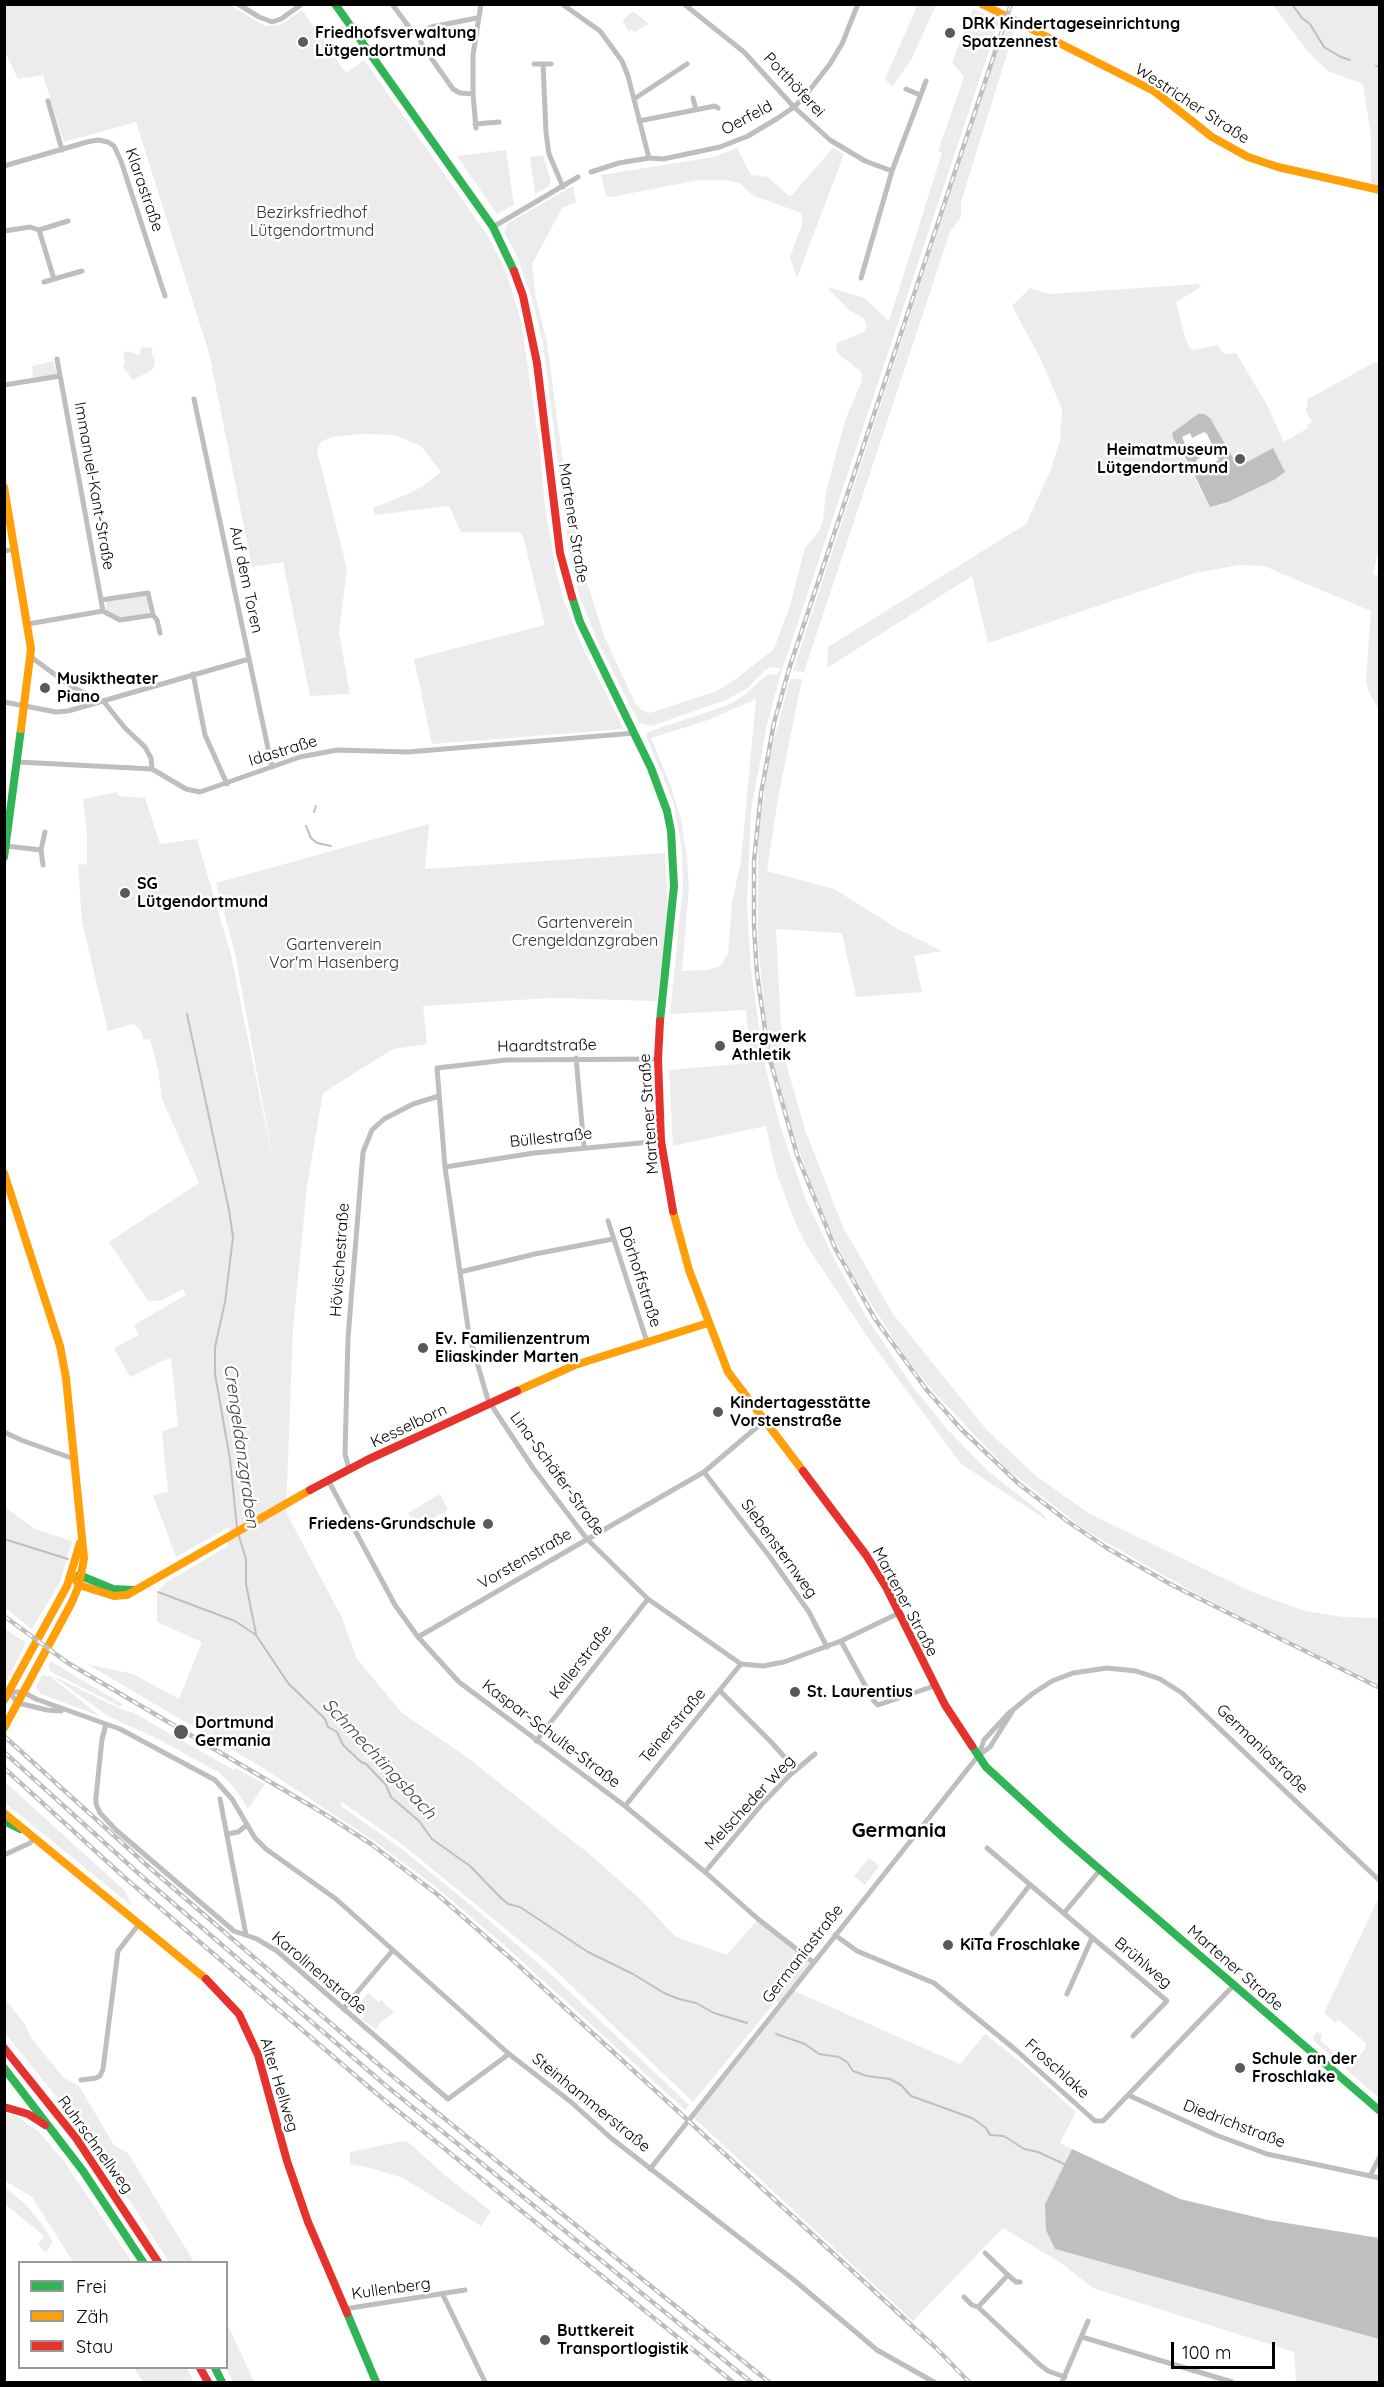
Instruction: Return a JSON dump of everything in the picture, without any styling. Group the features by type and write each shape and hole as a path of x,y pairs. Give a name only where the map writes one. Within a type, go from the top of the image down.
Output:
{"main road":[{"name":"Martener Straße","path":"335,4 493,227 517,276 530,322 564,573 580,622 635,732 661,792 667,812 673,847 674,886 658,1059 662,1141 666,1175 688,1270 732,1380 843,1522 876,1571 945,1705 978,1755 1004,1785 1380,2111"},
{"name":"Westricher Straße","path":"982,4 1154,91 1212,136 1248,157 1278,167 1380,190"},
{"path":"4,487 28,624 31,657 4,857"},
{"path":"4,1173 60,1346 66,1378 84,1558 79,1585 72,1602 4,1728"},
{"name":"Kesselborn","path":"79,1585 120,1596 138,1589 328,1480 489,1403 555,1373 708,1323"},
{"path":"4,1700 72,1575 81,1535"},
{"path":"72,1575 81,1574 113,1589 138,1589"},
{"path":"72,1575 79,1585"},
{"name":"Alter Hellweg","path":"4,1813 214,1986 243,2020 262,2067 303,2211 376,2382"},
{"name":"Alter Hellweg","path":"4,1821 34,1837"},
{"name":"Ruhrschnellweg","path":"4,2048 87,2155 157,2261"},
{"name":"Ruhrschnellweg","path":"4,2068 63,2144 142,2261"},
{"path":"4,2107 23,2112 38,2120 63,2144"}],"street":[{"path":"238,4 272,22 281,19 302,4"},
{"path":"392,4 412,31 419,36 422,45 453,89 460,93 473,94"},
{"path":"481,4 473,55 475,126 499,122"},
{"path":"562,4 600,31 613,47 628,76 649,158"},
{"name":"Potthöferei","path":"684,4 744,52 794,107 839,147 865,161 892,171"},
{"name":"Oerfeld","path":"591,172 619,163 649,158 663,159 720,147 748,136 794,107 831,63 847,33 858,4"},
{"path":"419,36 431,27 477,18"},
{"path":"634,99 687,63"},
{"path":"534,64 551,64"},
{"path":"543,64 549,154 562,187"},
{"path":"861,278 892,171 926,81"},
{"path":"906,89 921,95"},
{"path":"693,98 696,110"},
{"path":"48,101 62,150"},
{"path":"639,121 715,106 718,108"},
{"name":"Klarastraße","path":"4,166 98,140 114,146 165,296"},
{"path":"493,227 578,177"},
{"path":"4,231 30,228 39,230 68,222"},
{"path":"39,230 54,279"},
{"path":"44,282 82,271"},
{"name":"Immanuel-Kant-Straße","path":"57,359 103,611"},
{"path":"4,385 60,376"},
{"name":"Auf dem Toren","path":"194,399 272,767"},
{"path":"4,551 15,549"},
{"path":"101,600 148,593 160,633"},
{"path":"28,624 103,611 120,620 153,615"},
{"path":"31,657 81,692 104,702 125,728 145,747 151,758 152,769"},
{"path":"4,702 25,708 56,712 104,702 249,659"},
{"path":"193,674 205,735 227,784"},
{"path":"81,692 86,699 82,707"},
{"name":"Idastraße","path":"18,762 152,769 191,791 208,790 300,757 337,750 408,752 635,732"},
{"path":"43,865 41,850 45,832"},
{"path":"6,846 41,850"},
{"path":"576,1058 584,1147"},
{"name":"Haardtstraße","path":"437,1068 506,1060 658,1059"},
{"name":"Lina-Schäfer-Straße","path":"437,1068 445,1167 469,1335 489,1403 533,1468 587,1539 648,1599 741,1664"},
{"name":"Hövischestraße","path":"349,1469 345,1454 348,1338 363,1152 372,1130 384,1119 413,1104 440,1096"},
{"name":"Büllestraße","path":"445,1167 489,1158 662,1141"},
{"name":"Dörhoffstraße","path":"608,1221 647,1342"},
{"path":"460,1272 613,1239"},
{"name":"Vorstenstraße","path":"418,1637 704,1472 763,1422"},
{"path":"4,1432 74,1460"},
{"name":"Siebensternweg","path":"704,1472 770,1557 808,1612 827,1647"},
{"name":"Kaspar-Schulte-Straße","path":"328,1480 383,1586 418,1637 459,1682 536,1742 625,1806 751,1913 813,1962"},
{"name":"Kellerstraße","path":"536,1742 648,1599"},
{"path":"741,1664 763,1666 784,1662 827,1647 899,1613"},
{"path":"841,1641 873,1700 878,1705 934,1686"},
{"name":"Teinerstraße","path":"625,1806 741,1664"},
{"name":"Germaniastraße","path":"650,2169 978,1755 984,1740 1032,1694 1052,1681 1074,1673 1107,1668 1136,1671 1160,1679 1182,1693 1209,1717 1380,1881"},
{"path":"720,1691 796,1770"},
{"path":"9,1692 18,1703"},
{"name":"Steinhammerstraße","path":"9,1692 23,1692 69,1712 106,1724 159,1748 215,1780 232,1799 247,1826 266,1849 336,1899 509,2054 650,2169 794,2280 877,2350 934,2382"},
{"name":"Steinhammerstraße","path":"18,1703 47,1710 69,1712"},
{"name":"Germaniastraße","path":"978,1755 990,1748 1012,1712"},
{"name":"Karolinenstraße","path":"106,1724 102,1739 96,1797 98,1809 103,1818 234,1931 263,1942 277,1952 448,2099 509,2054"},
{"name":"Melscheder Weg","path":"705,1872 764,1803 815,1754"},
{"path":"220,1799 246,1935"},
{"path":"227,1834 238,1832 247,1826"},
{"path":"4,1855 30,1843 34,1837"},
{"name":"Brühlweg","path":"987,1848 1167,2001 1133,2036"},
{"path":"1064,1913 1100,1870"},
{"path":"992,1934 1029,1886"},
{"path":"81,2080 100,2076 103,2069 118,1952 126,1938 139,1924"},
{"name":"Froschlake","path":"835,1935 856,1951 934,1983 1017,2051 1095,2121 1103,2121 1234,1985"},
{"name":"Brühlweg","path":"1066,1994 1092,1938"},
{"path":"343,2009 393,1950"},
{"name":"Diedrichstraße","path":"1128,2095 1216,2135 1267,2154 1380,2178"},
{"path":"1370,2176 1380,2156"},
{"path":"985,2253 1016,2282 1020,2282"},
{"path":"978,2307 1008,2275"},
{"name":"Kullenberg","path":"344,2309 465,2290"},
{"name":"Kullenberg","path":"443,2295 485,2382"},
{"path":"964,2297 972,2305 978,2307 1039,2364 1064,2379 1088,2321"},
{"path":"1082,2337 1232,2382"}],"green space":[{"path":"918,4 936,5 911,60 892,87 885,79"},
{"name":"Bezirksfriedhof Lütgendortmund","path":"5,5 229,5 265,26 281,25 302,10 346,73 364,60 488,236 506,271 521,321 539,442 545,507 564,601 583,648 624,729 432,744 414,659 545,625 523,536 518,532 461,532 449,506 375,515 373,508 423,486 441,472 421,446 395,435 362,434 331,437 321,442 317,451 347,568 339,633 350,694 310,696 283,562 252,567 209,353 136,122 64,142 43,75 18,79 5,52"},
{"path":"1273,5 1379,5 1379,186 1371,183 1371,136 1363,84 1328,71 1308,52"},
{"path":"973,9 999,21 780,676 767,725 751,811 747,905 751,969 763,1056 779,1123 806,1200 835,1261 867,1318 913,1387 947,1429 989,1472 1043,1514 1048,1521 961,1464 873,1345 807,1246 796,1224 776,1172 766,1126 673,1146 669,1070 751,1063 746,1010 670,1014 683,885 682,850 673,801 646,736 648,732 728,705 743,696 767,675 778,674 780,668 772,667 765,670 748,688 726,700 651,726 639,723 596,638 579,595 568,544 543,343 531,295 516,254 504,232 508,223 573,186 576,202 562,208 532,264 535,293 547,343 564,470 586,579 604,636 636,705 650,713 717,691 774,649 790,606 805,548 819,531 823,521 826,492 845,421 861,383 862,374 838,354 837,343 864,332 867,326 864,319 848,309 827,287 864,298 889,321 942,153 938,151 964,77 952,62","holes":["756,699 741,860 732,903 728,954 720,966 707,970 682,971 689,887 687,859 681,819 670,784 651,738 708,720"]},
{"path":"633,11 649,24 634,32 632,29 629,31 622,21"},
{"path":"1006,24 1015,28 961,202 961,217 950,232 804,672 793,671"},
{"path":"737,148 751,175 768,177 790,197 833,148 844,154 797,278 790,257 802,225 802,213 754,196 739,183 725,180 698,180 612,197 606,196 601,175 714,157"},
{"path":"506,150 514,205 497,214 457,156"},
{"path":"543,155 551,182 548,187 535,194 530,157"},
{"path":"1198,284 1201,287 1176,302 1186,341 1192,350 1218,345 1224,354 1236,353 1267,405 1284,442 1308,428 1307,425 1312,422 1306,411 1308,399 1373,363 1379,362 1380,544 1373,575 1380,575 1379,710 1368,690 1366,680 1371,611 1264,566 1240,565 1195,573 988,643 972,576 827,668 828,647 1026,524 1050,472 1060,441 1062,409 1041,360 1012,306 1030,288 1049,294","holes":["1198,414 1238,467 1285,472 1274,480 1228,502 1210,507 1172,433"]},
{"path":"141,347 153,348 151,352 155,360 154,367 133,380 123,367 125,363 123,353 129,351 140,354"},
{"path":"53,361 57,373 55,375 33,378 32,366"},
{"path":"146,596 149,613 121,618 106,610 106,603 109,601"},
{"path":"790,679 802,679 778,798 767,871 834,889 898,929 942,951 914,956 922,992 856,997 842,933 776,929 782,1049 805,1130 843,1227 893,1314 986,1429 1036,1476 1090,1514 1250,1591 1305,1611 1344,1617 1379,1618 1379,1685 1193,1592 1085,1530 1007,1469 932,1390 904,1355 852,1274 824,1218 794,1138 773,1062 764,1006 758,942 758,841 769,759"},
{"path":"118,792 119,796 145,798 160,844 197,839 231,955 275,1171 235,953 216,883 429,824 425,869 665,853 668,915 657,1001 550,998 423,1006 427,1044 393,1049 323,1093 307,1186 293,1329 286,1512 342,1618 357,1659 401,1712 468,1758 593,1857 640,1899 676,1937 727,1955 758,1919 813,1962 792,1990 960,2064 985,2034 1076,2112 1060,2143 1072,2149 1045,2204 1055,2249 1379,2339 1379,2382 1296,2382 1294,2352 1093,2288 1061,2263 1003,2228 913,2321 692,2116 781,2003 775,2002 693,2102 551,1966 403,1845 342,1802 341,1806 403,1850 554,1977 689,2105 685,2110 503,1944 431,1883 377,1843 263,1768 87,1664 133,1674 179,1699 202,1642 157,1622 157,1596 160,1588 167,1582 228,1546 229,1527 176,1557 153,1495 168,1492 162,1431 178,1426 171,1357 130,1377 114,1348 139,1335 134,1325 186,1295 183,1289 160,1301 148,1301 109,1242 199,1183 162,1099 150,1039 143,1040 141,1031 134,1024 108,1031 82,922 78,865 87,864 87,834 83,799"},
{"path":"440,1494 448,1510 416,1528 408,1513"},
{"path":"5,1507 35,1529 72,1541 60,1582 32,1629 5,1608"},
{"path":"5,1629 26,1643 5,1684"},
{"path":"51,1661 123,1704 121,1707 51,1672 48,1665"},
{"path":"42,1675 50,1676 100,1716 41,1694 36,1687"},
{"path":"51,1675 125,1711 132,1712 234,1770 235,1768 265,1784 248,1809 236,1790 220,1773 158,1739 108,1716"},
{"path":"4,1781 125,1891 132,1906 5,1803"},
{"path":"869,1858 879,1866 865,1885 854,1876"},
{"path":"1379,1897 1380,2098 1313,2040 1316,2032 1322,2034 1321,2041 1352,2068 1365,2049 1366,2043 1338,2019 1336,2023 1324,2013"},
{"path":"368,1993 379,2002 381,2000 394,2012 380,2023 376,2030 362,2019 364,2016 355,2009"},
{"path":"5,1999 24,2023 32,2039 64,2078 79,2086 114,2145 128,2153 193,2261 168,2261 109,2168 68,2111 5,2033"},
{"path":"5,2113 16,2116 38,2131 63,2160 131,2261 72,2261 32,2197 5,2181"},
{"path":"403,2141 408,2142 447,2177 491,2211 481,2226 403,2178 350,2164 350,2152"},
{"path":"5,2187 26,2205 42,2224 53,2242 46,2253 38,2245 44,2236 5,2204"},
{"path":"228,2326 254,2382 233,2382 226,2369"},
{"path":"135,2369 188,2369 194,2382 143,2382"}],"shaded area":[{"path":"1198,414 1204,414 1210,418 1238,467 1273,448 1285,472 1274,480 1228,502 1210,507 1172,433","holes":["1204,432 1219,460 1201,469 1196,460 1200,458 1192,443 1186,446 1182,437 1190,433 1192,438"]},
{"path":"1072,2149 1180,2199 1268,2220 1379,2238 1379,2339 1055,2249 1046,2230 1045,2204"}],"waterway":[{"path":"1292,4 1302,18 1310,24 1324,47 1350,60"},
{"path":"1376,66 1380,67"},
{"path":"314,812 316,806"},
{"path":"306,826 311,838 317,843 331,846"},
{"name":"Crengeldanzgraben","path":"187,1014 233,1237 225,1302 215,1347 215,1374 230,1459 237,1528"},
{"name":"Crengeldanzgraben","path":"238,1533 246,1559 246,1584 256,1634"},
{"path":"4,1539 68,1559"},
{"name":"Schmechtingsbach","path":"158,1592 235,1621 256,1635 288,1683 325,1719 328,1727 337,1732 343,1745 386,1785 391,1797 419,1821 432,1839 470,1866 508,1904 520,1907 588,1952 633,1974 664,1993 696,2003 714,2013 747,2023"},
{"name":"Schmechtingsbach","path":"776,2034 805,2044 819,2054 839,2057 847,2062 853,2071 867,2076 890,2079 901,2085 911,2096 972,2118 986,2128 990,2135 1004,2136 1024,2149 1038,2152 1064,2164"}],"railway":[{"path":"1011,4 789,669 774,723 761,794 754,861 757,974 769,1056 797,1155 835,1248 875,1319 926,1389 961,1429 1019,1484 1107,1548 1172,1585 1380,1688"},
{"path":"4,1616 68,1663 323,1813 371,1844 438,1895 517,1964 858,2276 969,2382"},
{"path":"4,1736 151,1869 391,2075 769,2382"},
{"path":"4,1752 137,1872 384,2084 751,2382"},
{"path":"4,1768 124,1877 377,2094 733,2382"}],"traffic: fast":[{"path":"335,4 493,227 514,271"},
{"path":"572,597 580,622 651,768 667,811 671,831 674,886 660,1021"},
{"path":"4,857 21,729"},
{"path":"79,1575 113,1589 133,1590"},
{"path":"972,1746 986,1767 1067,1841 1380,2111"},
{"path":"4,1821 20,1829"},
{"path":"4,2068 83,2171 142,2261"},
{"path":"347,2313 376,2382"},
{"path":"216,2369 222,2382"}],"traffic: slow":[{"path":"982,4 1154,91 1212,137 1248,157 1278,167 1380,190"},
{"path":"4,487 31,649 21,729"},
{"path":"4,1173 60,1346 66,1378 84,1558 79,1585 72,1602 4,1728"},
{"path":"673,1211 689,1270 728,1372 803,1471"},
{"path":"517,1391 575,1365 708,1323"},
{"path":"72,1575 79,1585 114,1596 127,1595 310,1490"},
{"path":"4,1700 67,1586 80,1543"},
{"path":"4,1813 206,1979"}],"traffic: jam":[{"path":"514,271 523,296 537,363 560,553 572,597"},
{"path":"660,1021 658,1059 661,1141 673,1211"},
{"path":"310,1490 367,1460 517,1391"},
{"path":"803,1471 866,1555 886,1587 945,1705 972,1746"},
{"path":"206,1979 239,2014 258,2055 287,2161 308,2222 347,2313"},
{"path":"4,2048 76,2138 157,2261"},
{"path":"4,2107 28,2114 45,2125"},
{"path":"201,2369 208,2382"}],"place":[{"name":"DRK Kindertageseinrichtung Spatzennest","path":"950,33"},
{"name":"Friedhofsverwaltung Lütgendortmund","path":"303,42"},
{"name":"Heimatmuseum Lütgendortmund","path":"1240,459"},
{"name":"Musiktheater Piano","path":"45,688"},
{"name":"SG Lütgendortmund","path":"125,893"},
{"name":"Bergwerk Athletik","path":"720,1046"},
{"name":"Ev. Familienzentrum Eliaskinder Marten","path":"423,1348"},
{"name":"Kindertagesstätte Vorstenstraße","path":"718,1412"},
{"name":"Friedens-Grundschule","path":"488,1524"},
{"name":"St. Laurentius","path":"795,1692"},
{"name":"Dortmund Germania","path":"181,1732"},
{"name":"KiTa Froschlake","path":"948,1945"},
{"name":"Schule an der Froschlake","path":"1240,2068"},
{"name":"Buttkereit Transportlogistik","path":"545,2340"}],"district":[{"name":"Germania","path":"899,1831"}],"park label":[{"name":"Gartenverein Crengeldanzgraben","path":"585,932"},
{"name":"Gartenverein Vor'm Hasenberg","path":"334,954"}]}
